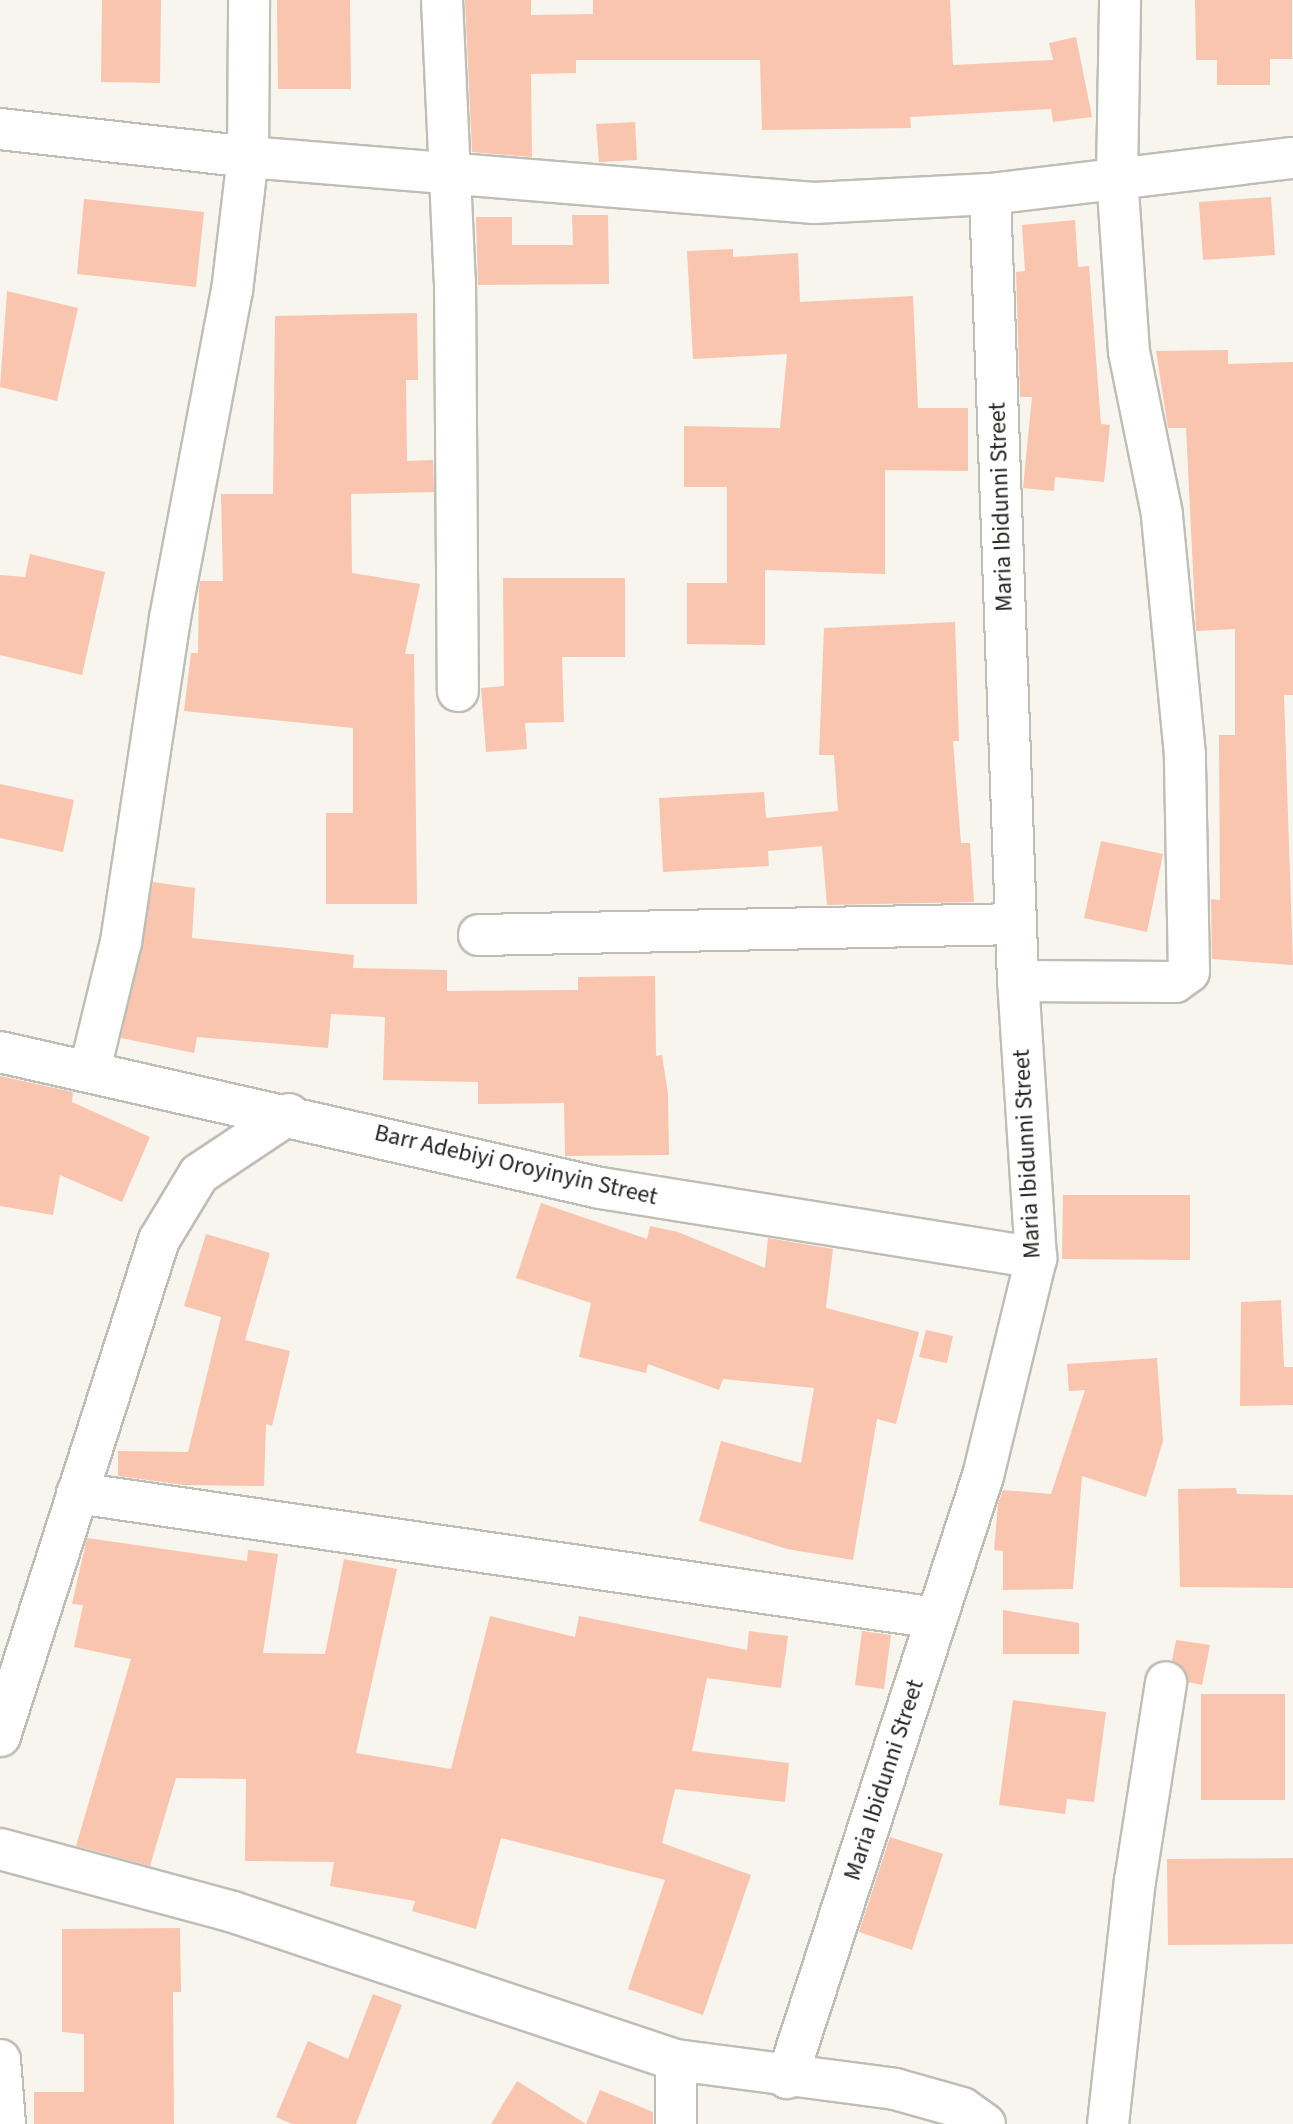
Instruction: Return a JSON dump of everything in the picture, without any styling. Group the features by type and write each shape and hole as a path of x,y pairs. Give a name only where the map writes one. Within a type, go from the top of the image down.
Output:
{"street":[{"path":"90,1069 121,942 170,618 232,291 248,157 249,0"},
{"path":"442,0 450,169 458,691"},
{"path":"1018,981 1175,982 1189,972 1185,755 1162,514 1129,352 1117,177 1120,0"},
{"path":"0,129 248,157 450,169 814,203 990,194 1293,158"},
{"name":"Maria Ibidunni Street","path":"787,2078 983,1476 1036,1258 1018,981 990,194"},
{"path":"479,935 1016,924"},
{"name":"Barr Adebiyi Oroyinyin Street","path":"0,1052 289,1114 600,1188 1036,1258"},
{"path":"0,1736 159,1240 199,1174 289,1114"},
{"path":"77,1493 936,1618"},
{"path":"1108,2124 1135,1881 1166,1682"},
{"path":"0,1849 233,1912 676,2060 787,2078 895,2089 962,2108 985,2124"},
{"path":"0,2060 5,2124"},
{"path":"676,2060 676,2124"}],"building":[{"path":"102,0 161,0 160,83 101,82"},
{"path":"277,0 350,0 351,89 278,89"},
{"path":"465,0 531,0 531,15 593,14 593,0 950,0 953,65 1053,60 1049,43 1076,37 1092,117 1053,122 1051,109 910,117 911,128 762,130 760,60 576,60 576,73 531,74 532,157 472,152"},
{"path":"1195,0 1292,0 1292,59 1270,59 1270,85 1217,85 1217,60 1196,60"},
{"path":"635,122 637,160 599,162 596,124"},
{"path":"1271,197 1275,255 1203,260 1199,202"},
{"path":"84,199 204,212 196,287 77,274"},
{"path":"572,215 608,215 609,284 478,285 476,217 512,217 512,245 573,245"},
{"path":"1075,220 1078,267 1089,266 1101,424 1110,425 1104,482 1055,477 1054,491 1023,488 1032,397 1020,397 1016,272 1025,271 1022,225"},
{"path":"733,249 733,257 798,253 800,302 913,296 918,408 968,408 968,471 885,470 885,574 765,570 765,645 687,644 687,583 727,583 727,487 684,487 684,426 780,428 787,354 693,359 687,251"},
{"path":"7,291 78,308 57,401 0,387"},
{"path":"417,313 418,380 406,380 407,461 433,460 434,492 351,494 352,573 420,584 405,654 414,654 417,904 326,904 326,813 353,813 353,728 184,711 191,653 198,653 200,581 223,581 221,494 273,494 275,316"},
{"path":"1228,350 1228,364 1293,362 1293,695 1284,695 1293,965 1212,959 1211,899 1220,900 1219,735 1235,735 1235,629 1196,631 1186,428 1168,428 1156,351"},
{"path":"30,554 105,572 82,675 0,655 0,575 25,577"},
{"path":"503,578 625,578 625,657 562,657 564,722 525,723 527,749 486,752 481,688 504,686"},
{"path":"955,622 959,741 953,741 961,843 970,843 974,902 827,905 822,846 768,851 769,866 663,872 659,798 764,792 766,818 838,811 834,755 819,755 824,628"},
{"path":"0,784 74,800 63,852 0,838"},
{"path":"1101,841 1163,854 1147,932 1084,918"},
{"path":"153,882 195,888 192,938 354,955 353,968 447,970 447,991 578,990 578,977 655,976 656,1056 662,1055 668,1094 669,1155 565,1156 564,1103 478,1104 478,1082 383,1080 385,1017 331,1014 328,1048 197,1037 194,1053 121,1038"},
{"path":"0,1076 73,1092 72,1102 150,1137 122,1202 60,1175 53,1215 0,1206"},
{"path":"1063,1195 1190,1195 1190,1260 1062,1259"},
{"path":"541,1203 647,1239 650,1226 678,1232 765,1268 768,1238 833,1249 826,1308 919,1332 896,1424 877,1419 853,1560 787,1549 699,1521 721,1441 801,1463 814,1388 723,1379 719,1390 648,1364 646,1373 579,1357 591,1303 516,1278"},
{"path":"206,1234 270,1253 245,1340 290,1351 272,1426 266,1424 264,1486 184,1485 118,1476 118,1451 188,1452 221,1317 184,1306"},
{"path":"1281,1300 1284,1367 1293,1367 1293,1405 1240,1406 1241,1302"},
{"path":"926,1330 953,1336 947,1363 919,1357"},
{"path":"1157,1358 1163,1441 1146,1497 1082,1476 1073,1589 1003,1590 1003,1551 994,1550 998,1504 1003,1490 1051,1494 1085,1390 1069,1391 1067,1364"},
{"path":"1236,1488 1237,1494 1293,1495 1293,1588 1180,1587 1178,1489"},
{"path":"87,1538 247,1561 248,1550 278,1554 263,1653 325,1654 344,1559 397,1569 356,1753 451,1769 490,1616 575,1637 579,1616 747,1650 749,1631 788,1636 781,1688 707,1678 692,1751 789,1763 785,1802 675,1789 662,1843 751,1875 703,2015 628,1989 665,1880 501,1838 476,1929 412,1911 415,1901 330,1886 334,1862 245,1861 246,1779 176,1778 150,1866 76,1846 131,1659 74,1647 83,1605 72,1604"},
{"path":"1003,1610 1079,1623 1079,1654 1003,1654"},
{"path":"862,1631 891,1635 884,1689 855,1685"},
{"path":"1176,1640 1210,1645 1202,1685 1188,1682 1172,1660"},
{"path":"1201,1694 1285,1694 1285,1800 1201,1800"},
{"path":"1013,1700 1106,1712 1094,1802 1067,1799 1065,1814 999,1805"},
{"path":"890,1837 943,1854 912,1950 859,1932"},
{"path":"1293,1858 1293,1944 1168,1945 1167,1859"},
{"path":"180,1928 181,1992 173,1992 174,2124 34,2124 34,2092 84,2092 84,2034 62,2032 62,1929"},
{"path":"373,1994 402,2005 356,2124 292,2124 276,2117 308,2041 348,2059"},
{"path":"517,2081 586,2124 491,2124"},
{"path":"600,2090 653,2112 653,2124 586,2124"}]}
